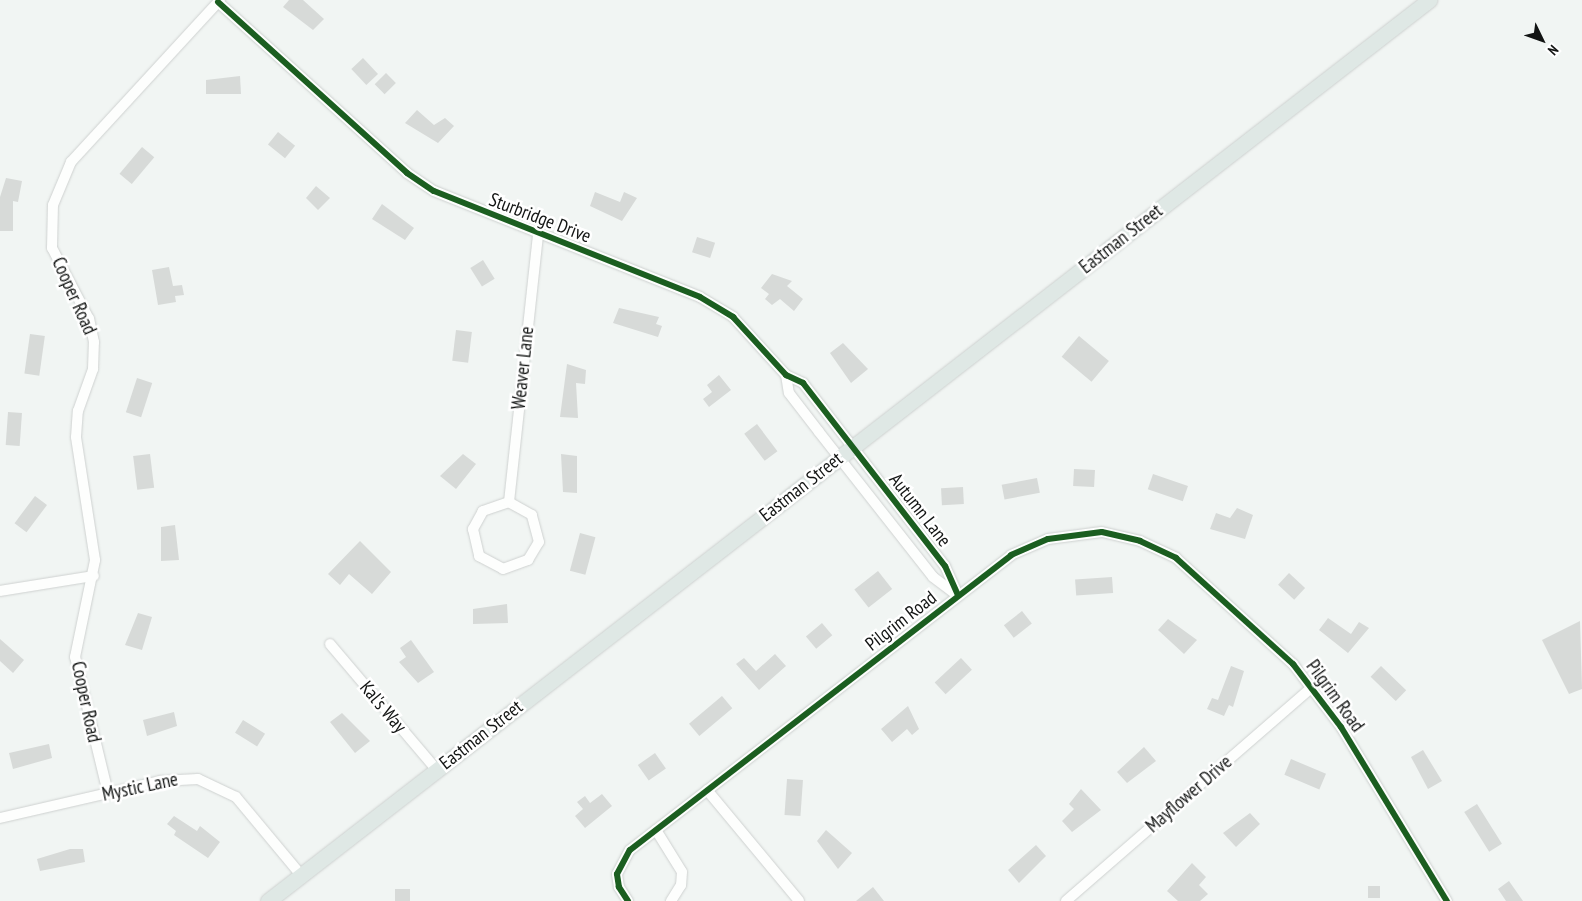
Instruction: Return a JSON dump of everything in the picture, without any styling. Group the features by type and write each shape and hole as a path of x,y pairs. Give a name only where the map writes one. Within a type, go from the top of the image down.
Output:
{"main road":[{"name":"Eastman Street","path":"268,901 1429,0"}],"street":[{"name":"Sturbridge Drive","path":"219,1 420,183 715,305 748,330 786,375 803,383 853,447"},
{"name":"Cooper Road","path":"108,793 75,657 94,576 95,547 76,430 93,369 94,342 89,319 52,248 56,188 71,162 219,1"},
{"name":"Weaver Lane","path":"509,502 538,233"},
{"name":"Sturbridge Drive","path":"786,375 789,393 840,457"},
{"name":"Autumn Lane","path":"853,447 946,566 958,596"},
{"name":"Autumn Lane","path":"840,457 933,577 958,596"},
{"path":"509,502 532,515 538,542 528,560 503,569 479,556 473,529 483,511 509,502"},
{"name":"Pilgrim Road","path":"628,901 619,887 618,867 625,855 656,830 958,596 1035,543 1088,532 1128,537 1186,566 1313,686 1447,901"},
{"path":"0,591 94,576"},
{"name":"Kal's Way","path":"330,644 437,770"},
{"name":"Mayflower Drive","path":"1066,901 1313,686"},
{"name":"Mystic Lane","path":"0,818 182,778 219,785 250,810 302,875"},
{"path":"707,790 799,901"},
{"path":"656,830 682,872 681,885 671,901"}],"building":[{"path":"289,0 303,0 324,19 313,30 283,7"},
{"path":"363,58 378,74 366,85 351,69"},
{"path":"386,73 396,83 385,94 375,84"},
{"path":"240,76 241,94 206,94 206,80"},
{"path":"417,110 434,125 445,118 454,126 438,143 405,123"},
{"path":"278,132 295,146 285,158 268,144"},
{"path":"142,147 154,157 132,184 120,174"},
{"path":"6,178 22,181 18,202 13,201 13,231 0,231 0,197"},
{"path":"316,186 330,198 318,210 306,198"},
{"path":"595,192 620,202 624,192 637,198 622,221 590,206"},
{"path":"382,204 414,228 405,240 372,219"},
{"path":"697,237 715,243 710,258 692,252"},
{"path":"483,260 495,279 482,287 470,268"},
{"path":"169,267 173,286 182,285 184,295 175,296 176,302 158,305 152,270"},
{"path":"772,274 792,281 787,286 803,299 794,311 780,299 772,305 765,299 769,294 761,288"},
{"path":"619,308 659,317 656,324 662,326 658,337 613,323"},
{"path":"456,330 472,332 468,363 452,361"},
{"path":"30,334 45,336 39,376 24,374"},
{"path":"1079,336 1109,361 1092,382 1062,357"},
{"path":"843,343 868,369 851,383 830,353"},
{"path":"567,364 586,370 585,384 576,383 578,418 560,417"},
{"path":"719,375 731,390 709,407 703,399 712,392 707,385"},
{"path":"137,378 152,383 141,417 126,412"},
{"path":"8,412 22,413 20,446 6,445"},
{"path":"757,424 777,451 765,461 744,434"},
{"path":"150,454 154,488 137,490 133,456"},
{"path":"463,454 476,464 456,489 440,476"},
{"path":"561,454 577,456 577,493 563,492"},
{"path":"1074,469 1095,470 1094,487 1073,486"},
{"path":"1153,474 1188,486 1183,501 1148,489"},
{"path":"1037,478 1040,493 1005,500 1002,485"},
{"path":"963,487 964,504 942,505 941,488"},
{"path":"35,496 47,505 27,532 15,523"},
{"path":"1237,508 1253,515 1245,539 1210,529 1216,513 1230,518"},
{"path":"175,525 179,560 161,561 161,527"},
{"path":"580,533 595,537 585,575 570,571"},
{"path":"360,541 391,572 372,594 349,574 340,585 328,574"},
{"path":"878,571 892,589 869,608 854,589"},
{"path":"1289,573 1305,588 1294,600 1278,585"},
{"path":"1112,577 1113,593 1076,596 1075,580"},
{"path":"507,604 508,623 473,624 473,609"},
{"path":"1022,611 1032,624 1014,638 1004,625"},
{"path":"138,613 152,617 142,650 125,645"},
{"path":"1328,618 1351,634 1359,622 1369,628 1348,653 1319,630"},
{"path":"1168,619 1197,640 1184,654 1158,630"},
{"path":"1580,621 1582,689 1569,694 1542,640"},
{"path":"822,623 832,635 816,649 806,636"},
{"path":"0,639 24,660 13,673 0,661"},
{"path":"411,640 434,672 418,683 399,662 406,657 400,648"},
{"path":"775,654 786,666 759,690 736,664 744,658 756,671"},
{"path":"961,658 972,670 946,694 935,683"},
{"path":"1231,666 1244,671 1233,707 1229,705 1224,716 1207,709 1212,698 1218,700"},
{"path":"1381,666 1406,690 1396,701 1371,677"},
{"path":"722,696 732,708 699,736 689,724"},
{"path":"908,706 919,729 912,735 907,729 892,742 881,729"},
{"path":"174,712 177,726 147,736 143,720"},
{"path":"342,713 370,741 355,753 330,722"},
{"path":"243,720 265,734 257,746 235,733"},
{"path":"49,744 52,758 13,769 9,753"},
{"path":"1144,747 1156,761 1127,783 1117,772"},
{"path":"1423,750 1442,781 1428,789 1411,757"},
{"path":"655,753 666,769 649,781 638,765"},
{"path":"1291,759 1326,774 1319,789 1284,775"},
{"path":"787,779 803,780 800,816 784,815"},
{"path":"1081,789 1101,810 1072,832 1062,821 1074,809 1069,804"},
{"path":"602,794 612,806 585,828 575,816 583,809 577,802 585,796 590,803"},
{"path":"1477,804 1502,844 1489,852 1464,812"},
{"path":"1250,813 1260,824 1236,847 1223,833"},
{"path":"174,816 197,831 200,826 220,842 208,858 174,835 176,831 167,824"},
{"path":"826,830 852,853 838,869 817,841"},
{"path":"1036,845 1046,856 1019,883 1008,870"},
{"path":"70,849 83,849 85,862 40,871 37,859"},
{"path":"1192,863 1206,877 1199,885 1208,894 1200,901 1178,901 1167,891"},
{"path":"1509,881 1523,901 1506,901 1498,889"},
{"path":"1368,886 1380,886 1380,898 1368,898"},
{"path":"873,887 884,901 856,901"},
{"path":"395,889 410,889 410,901 395,901"}],"cycle path":[{"path":"218,2 407,173 434,191 700,297 733,317 786,375 803,383 945,566 958,595"},
{"path":"628,901 619,887 617,874 630,850 1011,555 1048,539 1102,532 1140,541 1176,558 1293,664 1341,727 1447,901"}]}
